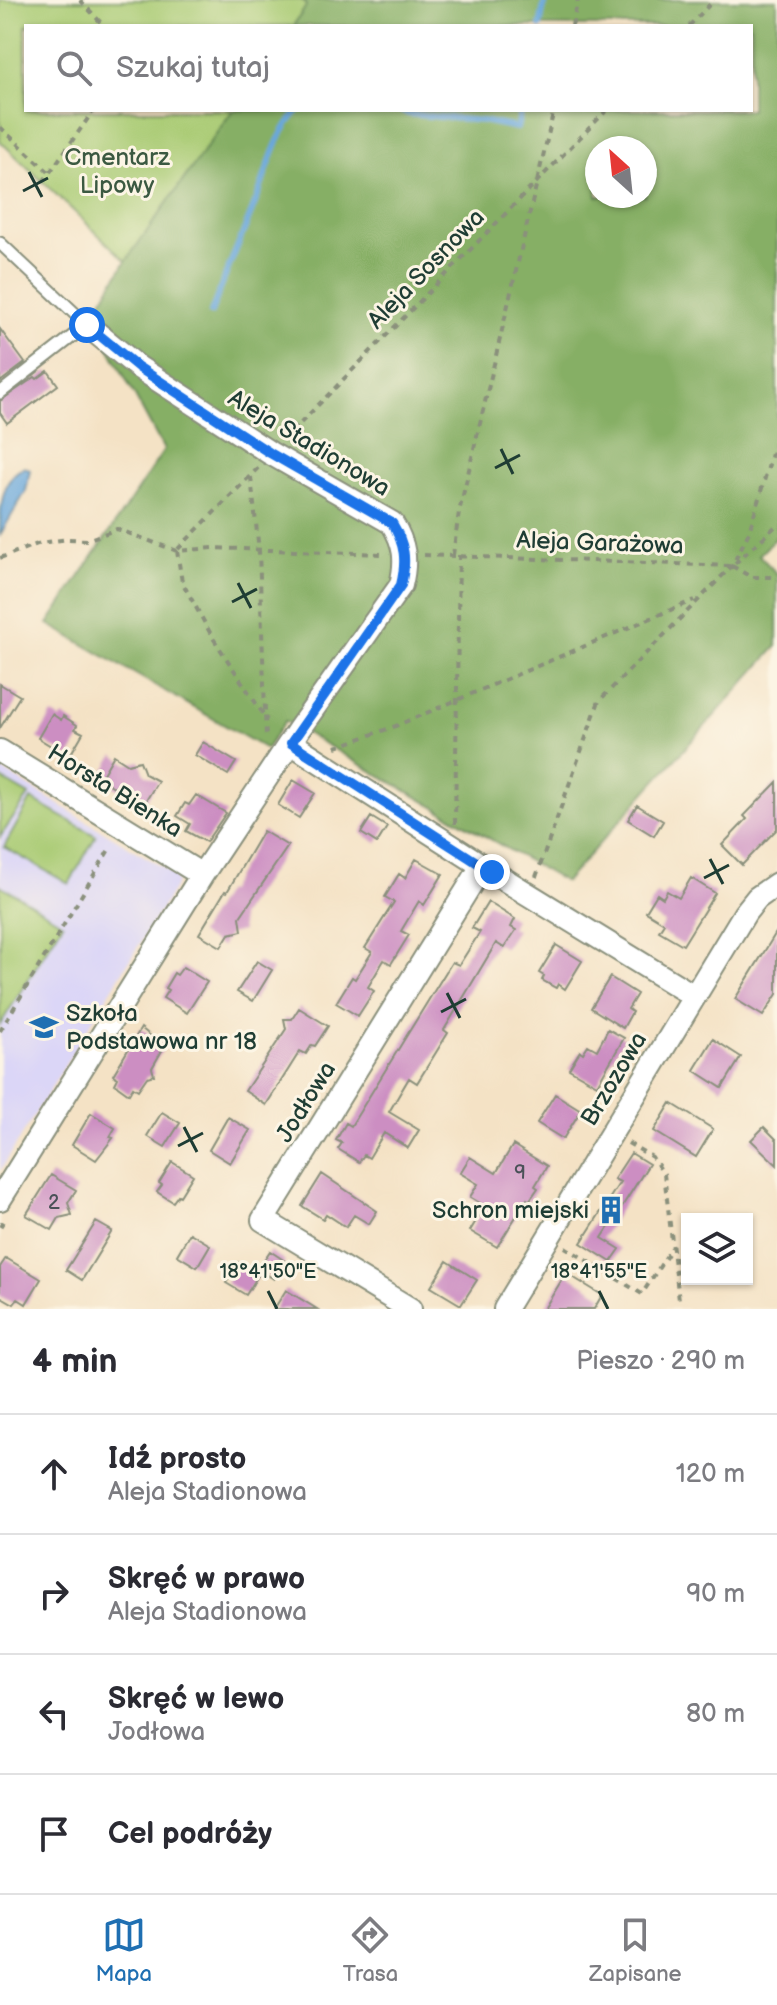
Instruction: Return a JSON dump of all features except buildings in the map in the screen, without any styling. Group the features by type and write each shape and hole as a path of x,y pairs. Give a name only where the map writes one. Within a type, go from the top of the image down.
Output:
{"street":[{"name":"Aleja Stadionowa","path":"87,325 138,367 270,453 392,523 406,555"},
{"path":"1,1193 202,875 401,585 406,555"},
{"path":"291,743 482,866 528,882 694,996"},
{"name":"Horsta Bienka","path":"0,751 202,875"},
{"name":"Jodłowa","path":"410,1309 263,1220 482,866"},
{"name":"Brzozowa","path":"505,1309 745,913 757,898 777,884"}],"lane":[{"name":"Aleja Stadionowa","path":"0,243 87,325"},
{"path":"0,393 87,325"}],"path":[{"path":"80,0 102,24"},
{"path":"572,24 578,0"},
{"path":"691,24 714,0"},
{"path":"43,182 93,112"},
{"path":"443,824 455,831 459,700 456,555 459,512 554,112"},
{"name":"Aleja Sosnowa","path":"270,453 605,112"},
{"path":"0,127 50,173"},
{"path":"732,566 749,532 777,437"},
{"path":"177,551 251,477 259,551 266,748"},
{"path":"528,882 599,701 697,600 777,525"},
{"path":"0,558 40,543 87,540 117,529 177,551"},
{"name":"Aleja Garażowa","path":"177,551 213,548 732,566 751,577 777,577"},
{"path":"177,551 182,582 213,638 267,720"},
{"path":"325,751 393,727 697,600"},
{"path":"0,1031 110,848"},
{"path":"626,1142 661,1166 667,1188 679,1300"},
{"path":"560,1243 642,1294 673,1246"}],"shaded area":[{"name":"Szkoła Podstawowa nr 18","path":"0,769 174,874 177,883 0,1171"}],"green space":[{"name":"Cmentarz Lipowy","path":"0,0 302,0 308,5 294,24 24,24 24,112 232,112 126,261 0,141"},
{"path":"302,0 777,0 777,537 759,555 777,574 777,646 565,882 285,721 266,749 48,624 164,450 92,316 126,261 232,112 753,112 753,24 294,24 307,5"},
{"path":"0,778 29,795 0,837"},
{"path":"31,799 96,836 69,884 4,847"},
{"path":"0,885 63,923 0,1025"}],"water":[{"path":"25,467 30,470 26,491 0,535 1,506 6,487"}],"waterway":[{"path":"540,24 545,0"},
{"path":"211,313 278,140 297,112"},
{"path":"404,112 517,128 521,112"}],"place":[{"name":"Szkoła Podstawowa nr 18","path":"44,1027"},
{"name":"Schron miejski","path":"611,1210"}],"route":[{"path":"87,325 138,367 270,453 392,523 406,555 401,585 291,743 492,872"}]}
